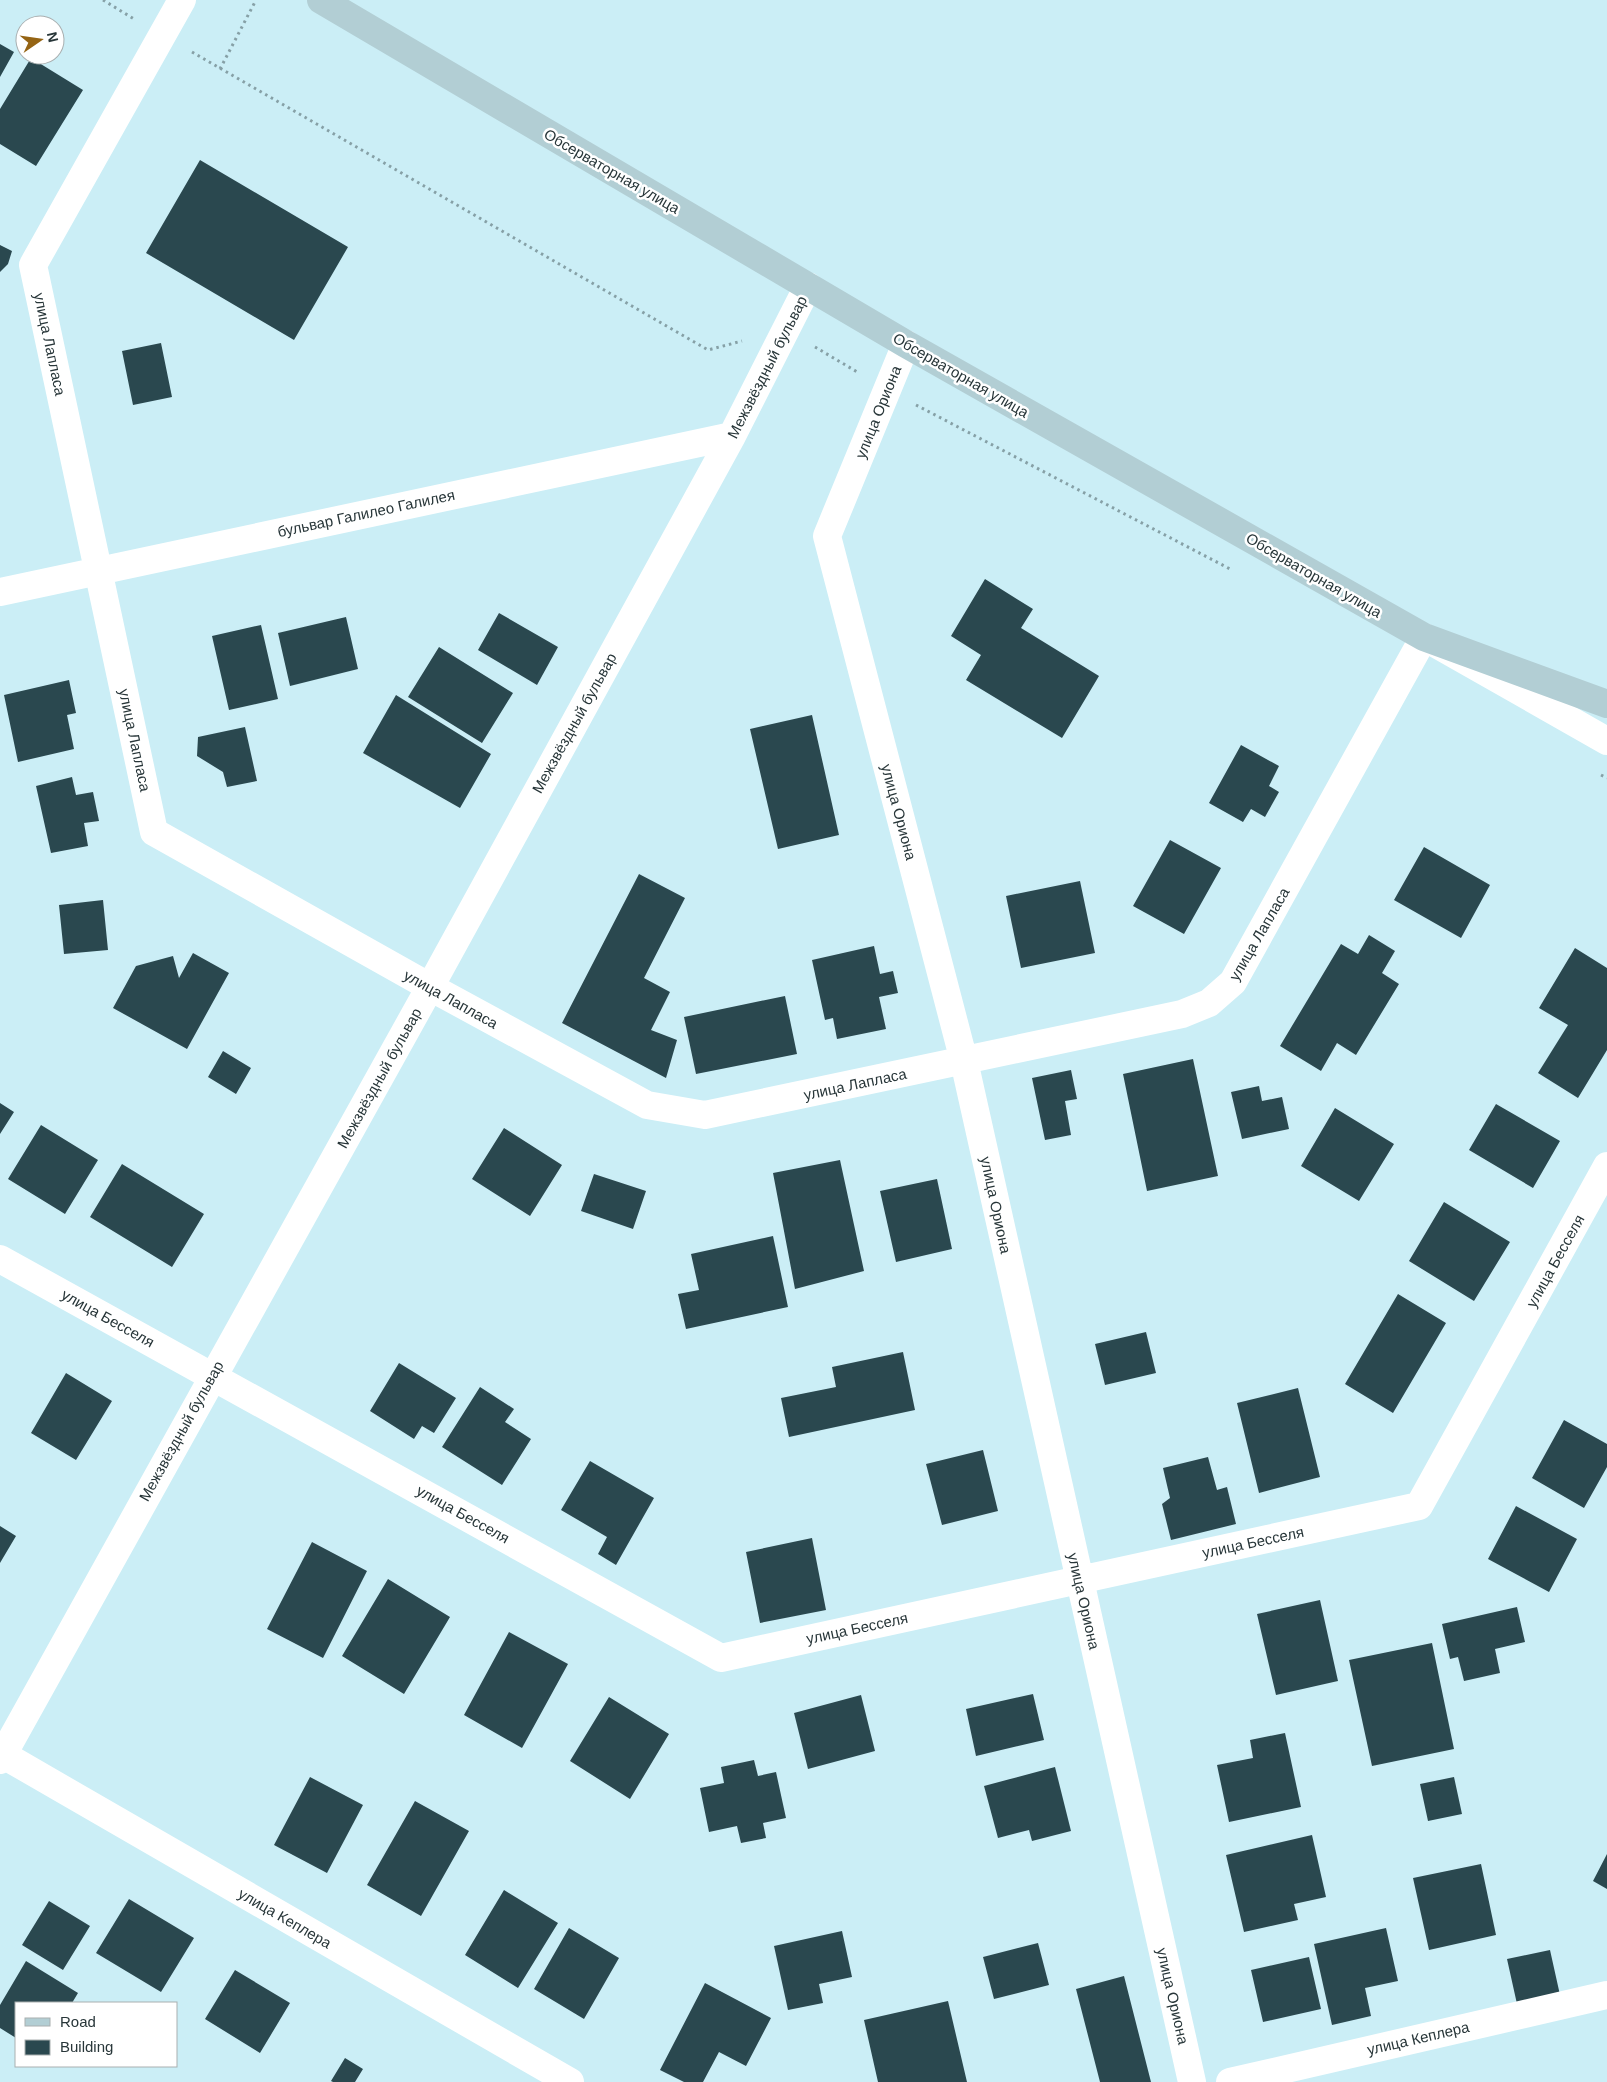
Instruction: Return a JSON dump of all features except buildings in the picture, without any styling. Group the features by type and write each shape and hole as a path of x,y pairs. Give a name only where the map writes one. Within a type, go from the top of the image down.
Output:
{"main road":[{"name":"Обсерваторная улица","path":"321,0 906,344 1424,637"},
{"path":"1424,637 1607,704"}],"street":[{"name":"улица Лапласа","path":"182,0 34,265 154,832 430,987 647,1105 704,1115 1182,1014 1209,1003 1233,982 1424,637"},
{"name":"Межзвёздный бульвар","path":"1,1756 430,987 732,436 808,286"},
{"name":"улица Ориона","path":"906,344 827,536 964,1060 1192,2082"},
{"name":"бульвар Галилео Галилея","path":"0,592 732,436"},
{"name":"Обсерваторная улица","path":"1424,637 1607,741"},
{"name":"улица Бесселя","path":"0,1260 212,1375 721,1658 1419,1506 1607,1166"},
{"name":"улица Кеплера","path":"1,1756 570,2082"},
{"name":"улица Кеплера","path":"1230,2082 1607,1995"}],"path":[{"path":"103,0 708,350 786,330 886,390 1241,575"},
{"path":"220,69 256,0"},
{"path":"1598,773 1607,778"}]}
